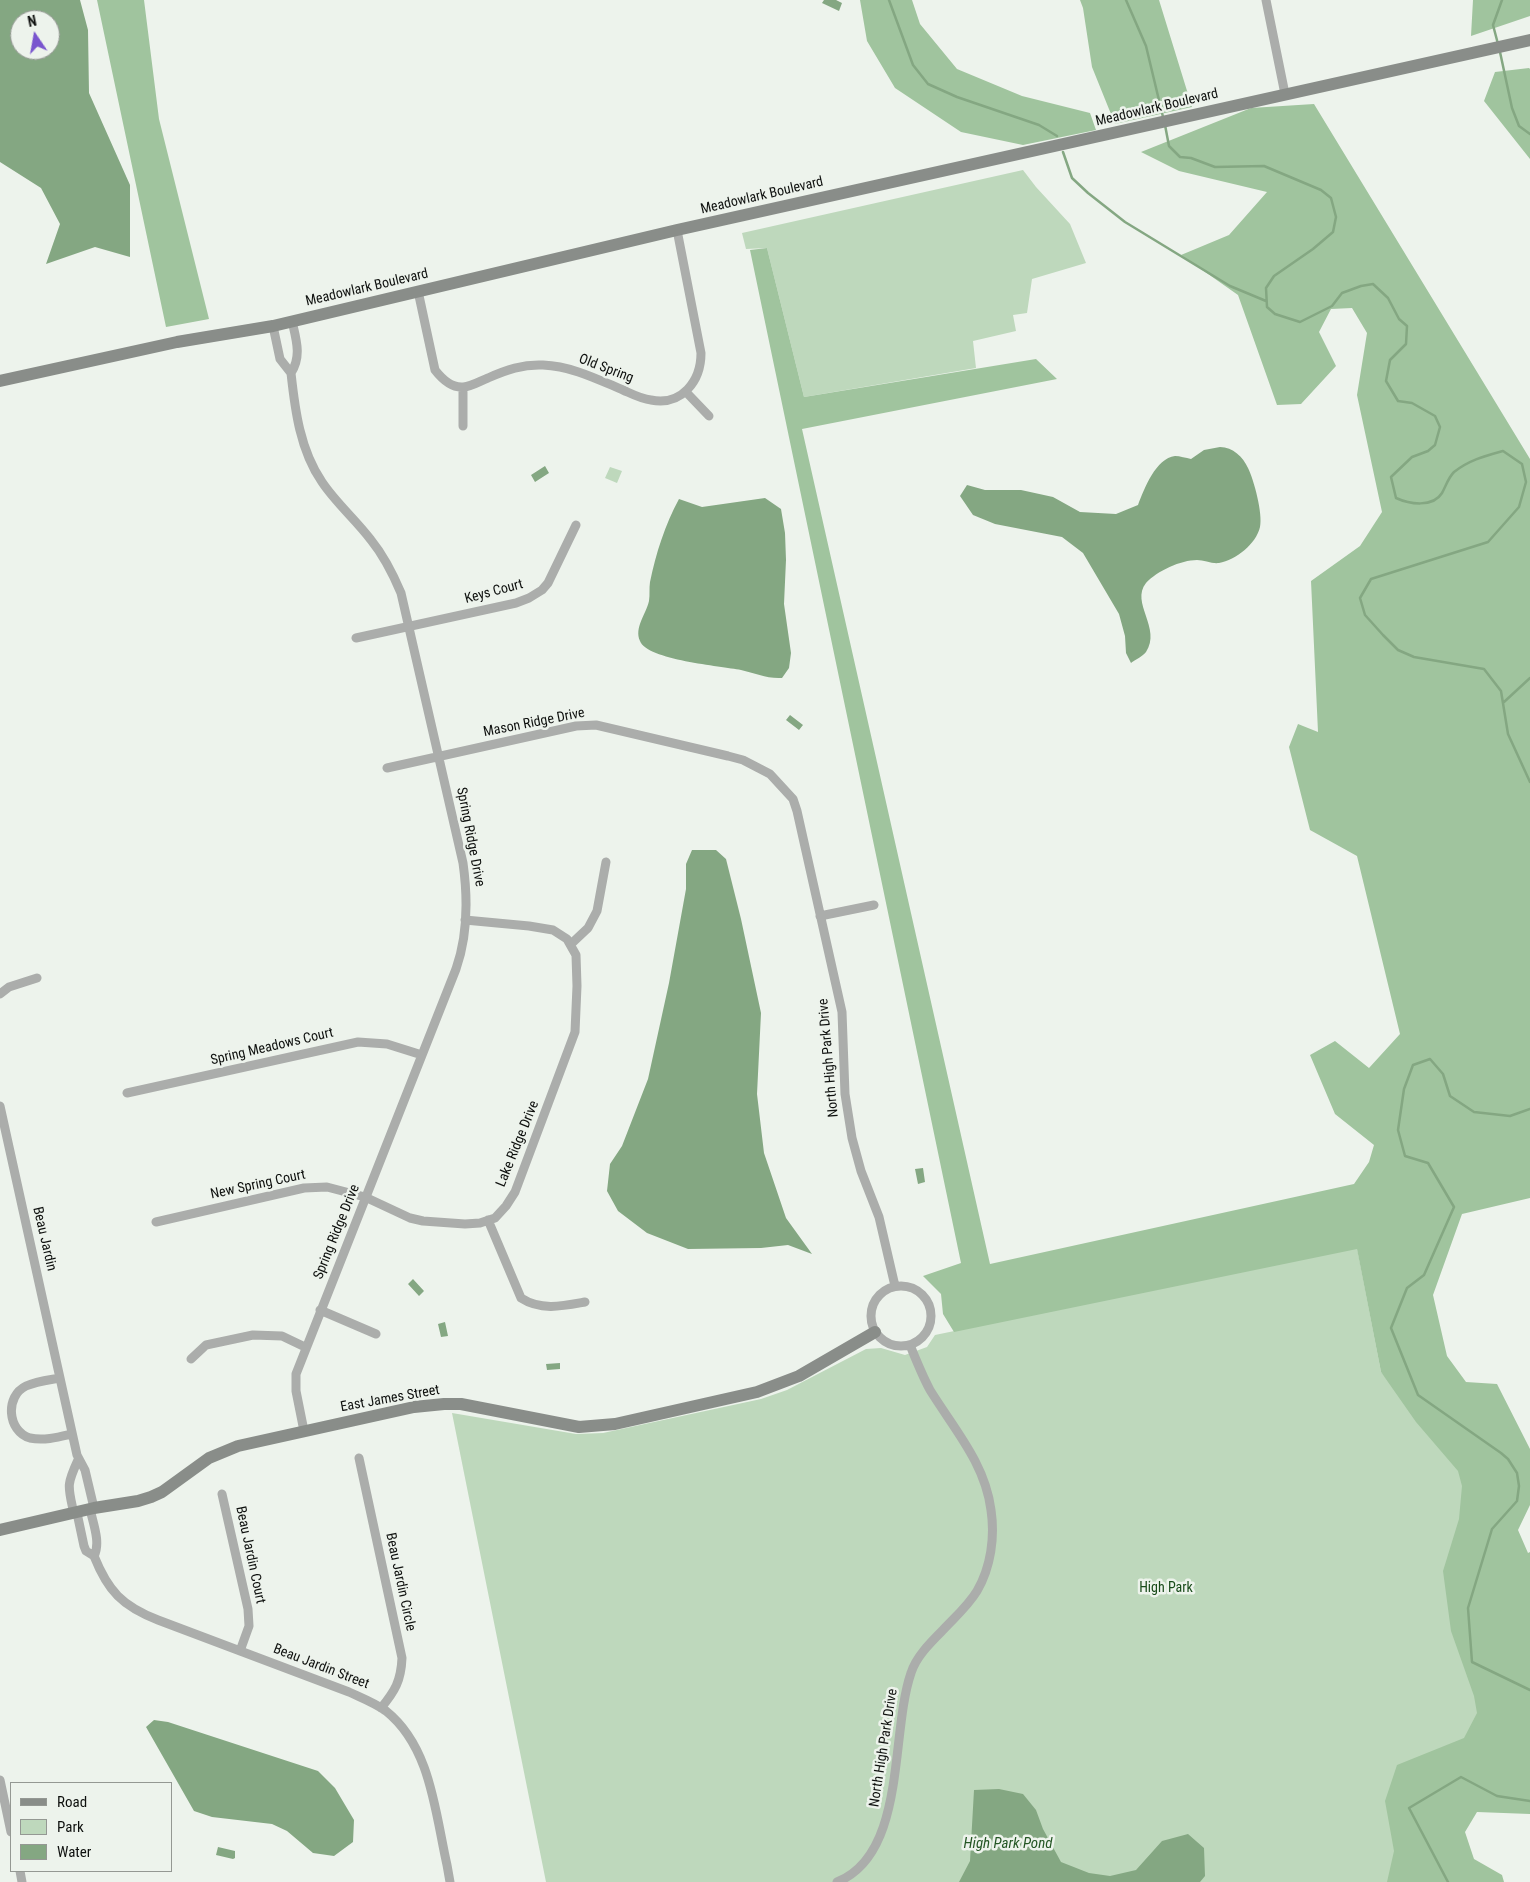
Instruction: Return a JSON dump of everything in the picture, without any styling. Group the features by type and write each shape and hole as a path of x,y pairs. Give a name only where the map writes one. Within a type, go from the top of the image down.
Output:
{"street":[{"path":"1266,0 1286,94"},
{"name":"Meadowlark Boulevard","path":"0,381 177,342 273,326 677,230 1526,41"},
{"path":"677,230 701,353 701,365 698,375 686,392 709,416"},
{"path":"418,291 435,370 449,384 463,387 464,426"},
{"name":"Spring Ridge Drive","path":"291,373 296,365 298,355 292,321"},
{"name":"Spring Ridge Drive","path":"273,326 280,359 291,373 299,423 311,463 327,490 371,539 383,556 401,593 463,863 467,902 463,948 296,1374 296,1391 304,1431"},
{"name":"Old Spring","path":"463,387 517,368 541,365 573,370 652,400 660,401 675,398 686,392"},
{"name":"Keys Court","path":"356,638 501,607 529,598 542,590 548,583 576,525"},
{"name":"Mason Ridge Drive","path":"387,768 576,726 596,725 743,760 770,774"},
{"name":"North High Park Drive","path":"770,774 793,798 797,811 842,1012 845,1094 852,1138 861,1171 878,1217 896,1286"},
{"path":"465,920 546,928 559,933 571,944 588,928 597,911 606,862"},
{"path":"820,916 874,904"},
{"name":"Lake Ridge Drive","path":"488,1220 495,1218 501,1212 515,1192 575,1032 577,967 576,955 571,944"},
{"path":"0,994 9,987 37,978"},
{"name":"Spring Meadows Court","path":"127,1093 358,1042 387,1044 422,1055"},
{"name":"Beau Jardin","path":"0,1106 78,1460 86,1470 96,1539 97,1550 94,1556"},
{"name":"New Spring Court","path":"156,1222 304,1188 327,1187 365,1198"},
{"path":"365,1198 410,1218 423,1221 465,1224 480,1223 488,1220 521,1298 540,1306 558,1307 586,1302"},
{"path":"896,1286 907,1286 922,1293 926,1298 932,1315 929,1329 924,1336 910,1345 898,1347 885,1343 875,1332 871,1322 871,1311 874,1304 885,1291 896,1286"},
{"path":"320,1310 376,1334"},
{"name":"East James Street","path":"0,1530 151,1497 168,1488 209,1458 222,1451 254,1442 414,1407 461,1404 579,1427 615,1424 757,1392 799,1376 875,1332"},
{"path":"191,1359 206,1345 253,1336 282,1336 305,1347"},
{"name":"North High Park Drive","path":"836,1882 856,1871 870,1856 878,1842 889,1811 902,1710 911,1671 922,1653 977,1591 990,1556 992,1535 991,1510 985,1482 976,1460 930,1389 910,1345"},
{"path":"60,1378 25,1386 17,1394 12,1406 11,1415 17,1428 28,1437 42,1439 72,1434"},
{"name":"Beau Jardin Circle","path":"358,1458 402,1658 402,1672 398,1684 381,1708"},
{"path":"78,1460 69,1479 68,1486 84,1546 86,1551 94,1556"},
{"name":"Beau Jardin Court","path":"222,1494 248,1609 249,1626 240,1651"},
{"name":"Beau Jardin Street","path":"94,1556 109,1587 120,1599 144,1615 371,1701 399,1723 409,1736 423,1761 450,1882"},
{"path":"0,1780 4,1823"}],"green space":[{"path":"1023,170 1070,224 1086,263 1032,279 1027,313 1013,315 1016,331 973,341 976,368 804,397 767,248 746,249 742,233"},
{"path":"610,467 622,471 617,483 605,478"},
{"name":"High Park","path":"1357,1248 1381,1372 1469,1468 1530,1697 1465,1767 1435,1882 546,1882 452,1413 576,1434 603,1433 761,1399 787,1390 866,1349 881,1348 905,1355 927,1347 935,1335"}],"shaded area":[{"path":"97,0 144,0 159,119 209,319 166,327"},
{"path":"860,0 912,0 920,24 957,69 1022,96 1090,113 1096,130 1023,145 961,132 895,88 867,41"},
{"path":"1080,0 1159,0 1192,107 1115,124 1092,67 1083,8"},
{"path":"1473,0 1530,0 1530,16 1471,36"},
{"path":"1529,68 1530,159 1484,101 1495,72"},
{"path":"1314,104 1530,459 1530,1198 1462,1214 1433,1295 1447,1356 1466,1382 1497,1384 1530,1449 1530,1505 1518,1530 1528,1553 1530,1552 1530,1814 1477,1812 1465,1832 1474,1859 1502,1875 1504,1882 1387,1882 1394,1851 1385,1801 1397,1765 1464,1738 1477,1713 1474,1696 1451,1631 1443,1571 1459,1519 1462,1486 1458,1471 1416,1422 1381,1372 1357,1249 954,1332 943,1314 941,1294 923,1276 961,1263 750,250 767,248 804,397 1036,359 1057,379 802,429 990,1264 1354,1184 1369,1162 1374,1145 1335,1114 1310,1055 1335,1041 1369,1068 1400,1034 1357,856 1310,830 1289,747 1298,724 1318,732 1311,581 1360,546 1382,512 1357,395 1367,333 1352,308 1331,309 1319,332 1336,366 1301,404 1277,405 1238,295 1181,255 1229,235 1267,192 1179,171 1141,152 1251,108"}],"water":[{"path":"0,0 80,0 88,30 89,93 130,185 130,257 95,247 46,264 60,224 41,188 0,162"},
{"path":"824,0 836,0 842,3 839,11 822,3"},
{"path":"1225,447 1237,453 1248,468 1259,506 1261,521 1258,533 1250,545 1232,558 1219,563 1191,560 1177,564 1163,570 1146,583 1142,591 1142,599 1149,625 1150,643 1146,652 1131,663 1126,653 1125,636 1119,614 1083,553 1062,537 995,524 973,515 960,496 967,485 985,490 1021,490 1053,497 1080,512 1116,514 1138,505 1152,475 1162,462 1168,458 1175,456 1191,459 1204,450"},
{"path":"545,466 549,473 535,482 531,475"},
{"path":"765,498 781,509 785,533 784,604 791,653 789,668 782,678 771,678 741,670 686,661 656,653 646,648 640,641 639,626 649,601 650,582 658,550 669,519 679,499 702,507"},
{"path":"790,715 803,725 799,730 786,720"},
{"path":"692,850 716,850 726,859 761,1013 757,1094 764,1153 786,1218 812,1254 788,1245 761,1248 688,1249 647,1233 618,1211 607,1191 610,1164 622,1146 648,1079 669,983 686,889 686,864"},
{"path":"923,1168 925,1182 918,1184 915,1169"},
{"path":"413,1279 424,1291 419,1296 408,1284"},
{"path":"445,1322 448,1336 441,1337 438,1324"},
{"path":"560,1363 560,1369 547,1370 546,1364"},
{"path":"154,1720 168,1722 318,1771 335,1788 354,1820 353,1842 334,1856 313,1853 287,1831 272,1824 212,1817 194,1811 146,1727"},
{"name":"High Park Pond","path":"999,1789 1023,1794 1036,1810 1043,1829 1061,1862 1089,1873 1110,1876 1136,1870 1162,1841 1188,1834 1204,1848 1205,1876 1200,1882 959,1882 970,1861 974,1790"},
{"path":"218,1847 235,1851 235,1858 216,1855"}],"waterway":[{"path":"889,0 913,65 928,84 957,97 1039,125 1057,136"},
{"path":"1126,0 1146,46 1163,117"},
{"path":"1498,44 1493,25 1502,0"},
{"path":"1500,52 1512,108 1519,126 1530,134"},
{"path":"1165,125 1169,146 1180,157 1191,158 1215,167 1264,166 1321,190 1331,198 1336,217 1333,232 1313,249 1274,276 1266,288 1267,307 1275,314 1300,322 1332,306 1342,293 1373,284 1388,298 1399,319 1407,326 1406,344 1390,360 1386,381 1398,401 1412,403 1435,416 1440,427 1435,445 1428,451 1412,457 1391,477 1396,498 1414,503 1433,501 1442,493 1454,472 1465,464 1503,451 1522,464 1526,482 1519,507 1488,542 1371,579 1360,598 1365,615 1398,650 1414,657 1484,669 1501,691 1508,734 1530,782"},
{"path":"1063,152 1072,178 1125,222 1230,286 1266,301"},
{"path":"1504,702 1530,678"},
{"path":"1530,1109 1510,1116 1474,1112 1450,1096 1443,1074 1430,1059 1413,1065 1404,1089 1398,1130 1405,1156 1428,1163 1454,1207 1424,1275 1407,1288 1391,1328 1418,1395 1501,1453 1508,1459 1517,1473 1519,1486 1517,1501 1492,1529 1468,1608 1472,1662 1530,1690"},
{"path":"1448,1882 1409,1808 1461,1777 1497,1796 1530,1801"}]}
